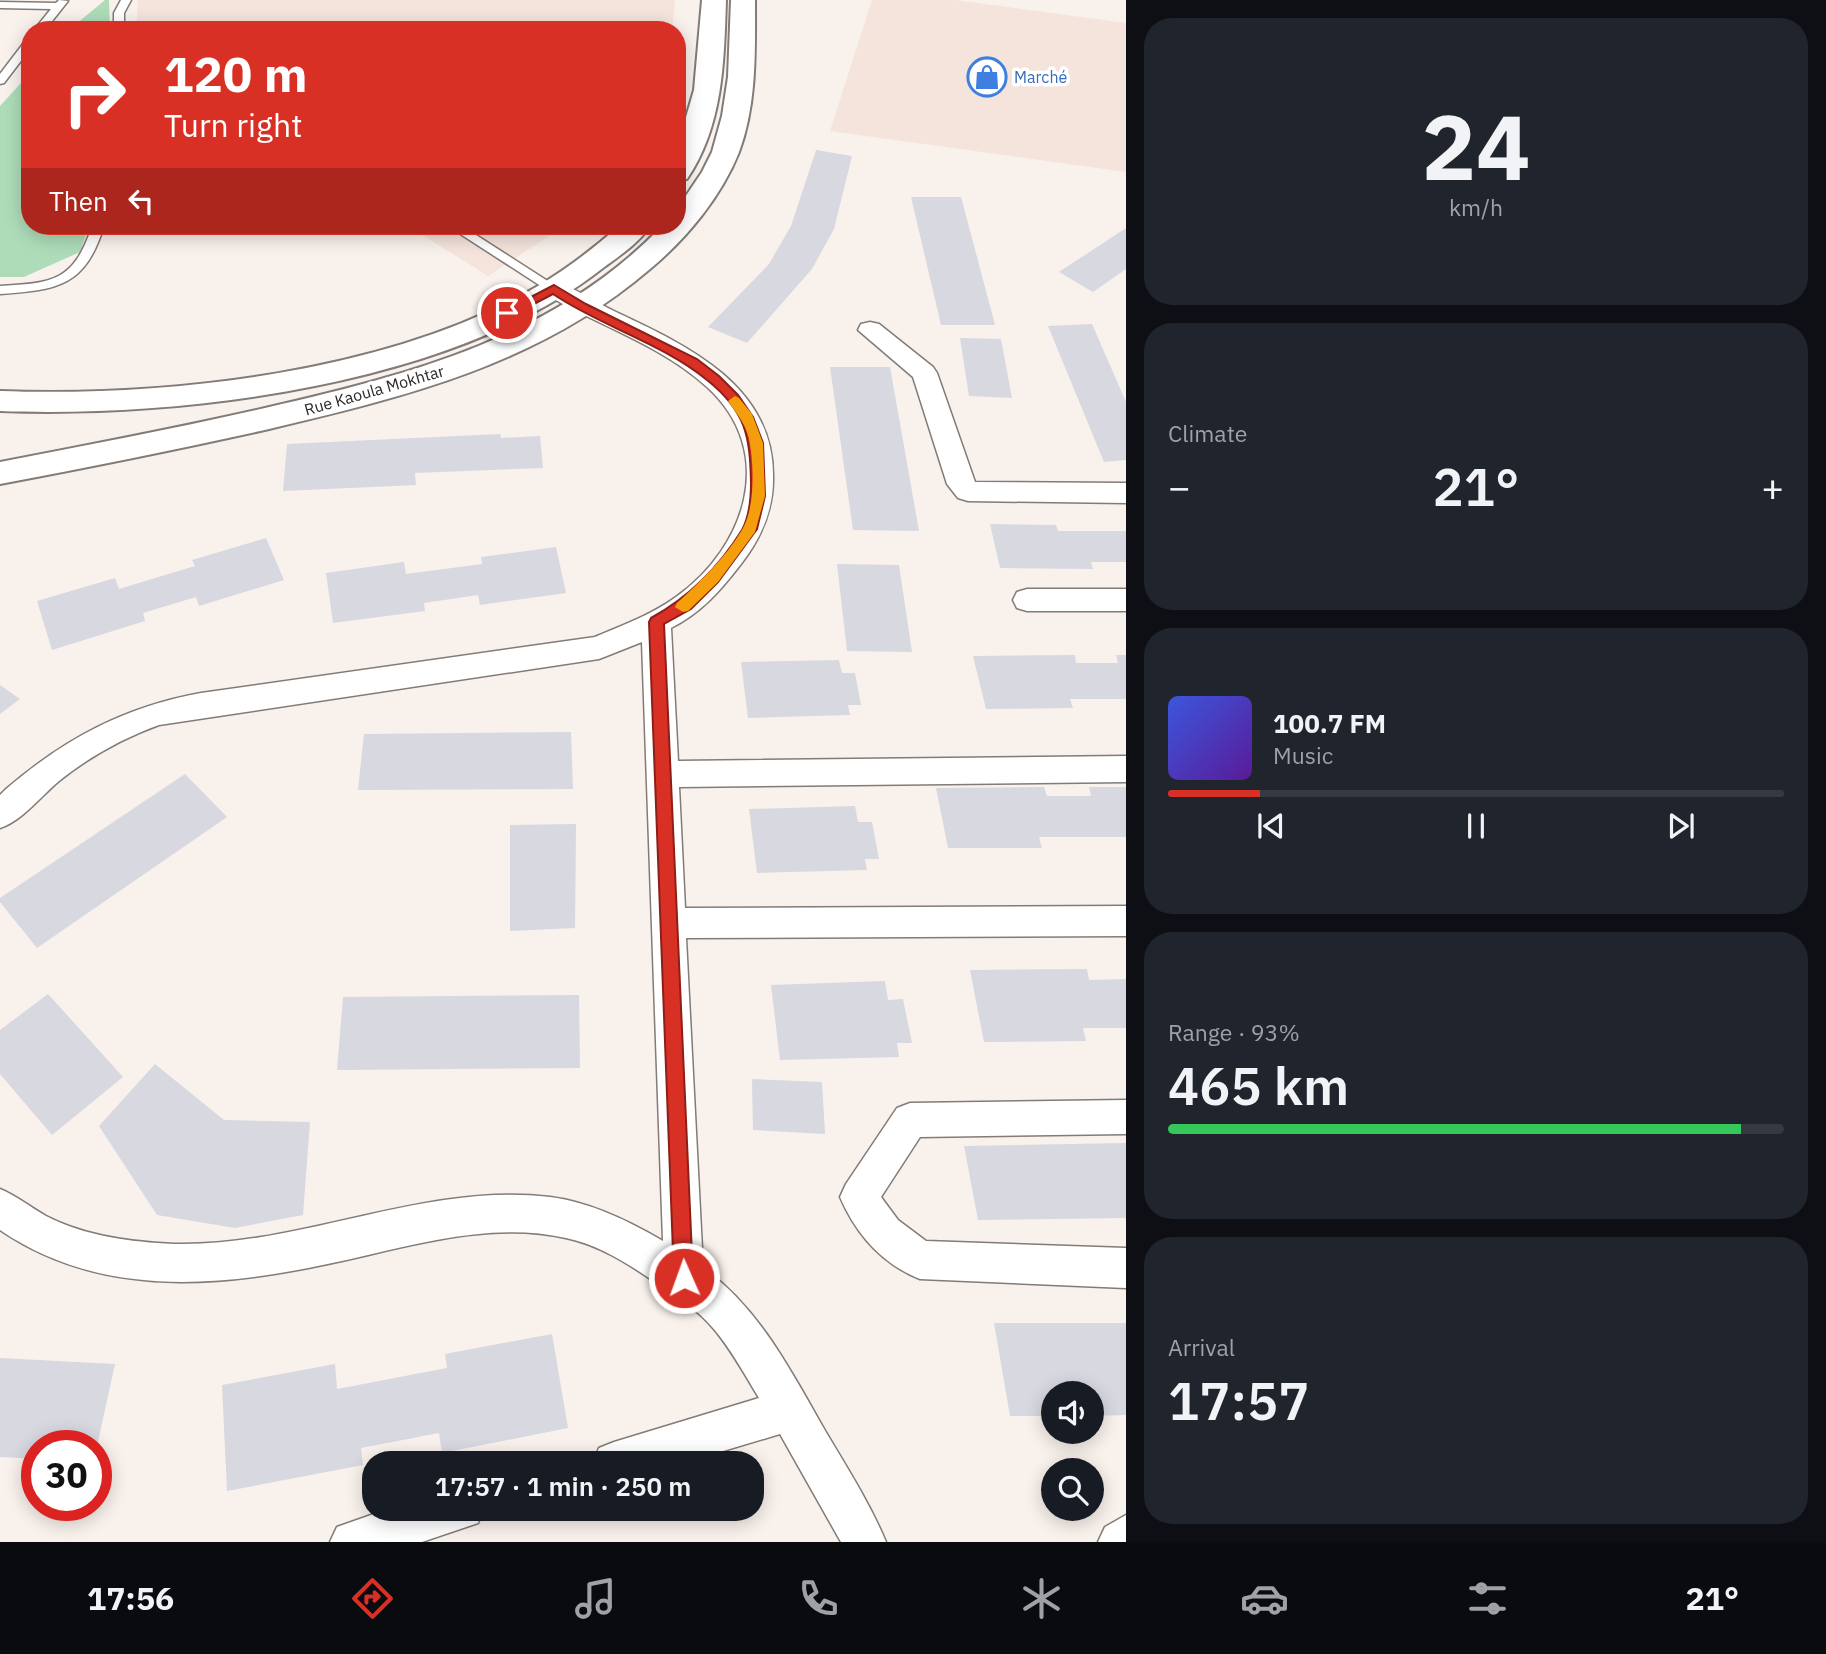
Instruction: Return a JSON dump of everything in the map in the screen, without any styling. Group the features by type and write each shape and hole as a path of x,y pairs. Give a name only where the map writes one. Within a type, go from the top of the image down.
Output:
{"main road":[{"path":"686,158 701,122 709,69 714,0"},
{"name":"Rue Kaoula Mokhtar","path":"686,215 717,170 732,127 741,58 743,0"},
{"name":"Rue Kaoula Mokhtar","path":"0,401 119,403 181,398 264,386 365,364 437,342 515,309 554,289 626,235"},
{"name":"Rue Kaoula Mokhtar","path":"0,473 218,430 407,384 474,360 552,325 627,274 669,235"}],"street":[{"path":"0,815 30,785 66,758 109,732 153,715 215,703 599,648 686,605 713,579 750,529 758,496 757,443 747,417 714,379 665,347 581,307 554,289"},
{"path":"870,330 924,373 961,484 968,491 1126,493"},
{"path":"1027,600 1126,600"},
{"path":"656,622 684,1278"},
{"path":"663,774 1126,769"},
{"path":"668,923 1126,920"},
{"path":"1126,1117 910,1120 859,1197 884,1234 920,1260 1126,1268"},
{"path":"0,1208 44,1235 79,1250 117,1257 200,1262 285,1254 418,1223 464,1216 505,1214 552,1217 600,1230 641,1248 684,1278 727,1314 790,1410 864,1542"},
{"path":"654,1451 790,1410"},
{"path":"352,1542 421,1521"},
{"path":"1120,1542 1126,1537"}],"lane":[{"path":"119,21 119,13 125,0"},
{"path":"0,5 61,3"},
{"path":"46,21 61,3"},
{"path":"0,81 21,54"},
{"path":"0,290 48,284 75,272 94,235"},
{"path":"468,235 554,289"}],"shaded area":[{"path":"138,0 675,0 673,21 137,21"},
{"name":"Marché","path":"872,0 955,0 1126,23 1126,172 830,131"},
{"path":"422,235 550,235 488,276"}],"green space":[{"path":"105,0 109,0 110,21 80,21"},
{"path":"21,83 21,235 86,235 80,252 24,277 0,277 0,106"}],"building":[{"path":"816,150 852,156 834,229 812,269 747,343 708,327 769,264 791,226"},
{"path":"911,197 961,197 995,325 941,325"},
{"path":"1126,228 1126,269 1093,292 1059,272"},
{"path":"1092,324 1126,402 1126,460 1104,462 1048,326"},
{"path":"960,338 1001,339 1012,398 969,396"},
{"path":"830,367 890,367 919,531 853,530"},
{"path":"500,434 501,438 540,436 543,468 415,473 416,485 283,491 287,444"},
{"path":"990,524 1056,525 1058,531 1126,531 1126,562 1091,562 1093,569 1000,568"},
{"path":"266,538 284,580 199,606 196,597 143,613 145,621 52,650 37,601 115,578 119,589 195,566 192,560"},
{"path":"556,547 566,593 480,605 478,595 424,603 425,611 333,623 326,573 404,562 406,574 482,564 481,557"},
{"path":"837,564 899,565 912,652 847,651"},
{"path":"1075,655 1076,663 1118,663 1116,655 1126,655 1126,699 1070,699 1073,708 986,709 973,656"},
{"path":"839,660 842,673 855,673 861,705 848,705 850,715 748,718 741,662"},
{"path":"0,685 20,699 0,714"},
{"path":"571,732 573,789 358,790 364,734"},
{"path":"185,774 227,817 37,948 0,902 0,898"},
{"path":"1044,787 1047,796 1091,796 1089,787 1126,787 1126,837 1039,837 1042,848 948,848 936,788"},
{"path":"855,806 858,822 872,822 879,859 865,859 867,870 757,873 749,809"},
{"path":"576,824 575,928 510,931 510,825"},
{"path":"1087,969 1089,980 1126,979 1126,1028 1083,1028 1086,1041 984,1042 970,970"},
{"path":"885,981 888,1000 903,999 912,1043 897,1043 899,1057 780,1060 771,985"},
{"path":"48,994 123,1077 52,1135 0,1074 0,1030"},
{"path":"579,995 580,1068 337,1070 343,997"},
{"path":"155,1064 224,1120 310,1122 303,1215 235,1228 157,1215 99,1126"},
{"path":"752,1079 822,1082 825,1134 753,1130"},
{"path":"1126,1143 1126,1218 978,1220 964,1146"},
{"path":"994,1323 1126,1323 1126,1415 1104,1416 1104,1381 1041,1381 1041,1416 1010,1416"},
{"path":"552,1334 568,1428 452,1451 442,1451 439,1433 361,1448 362,1465 227,1491 222,1385 335,1364 337,1389 447,1368 445,1354"},
{"path":"0,1358 115,1364 101,1430 21,1430 21,1458 0,1457"}],"slow traffic":[{"path":"683,607 713,579 750,529 758,496 757,443 747,417 735,401"}],"place":[{"name":"Marché","path":"987,77"}],"route":[{"path":"507,313 554,289 581,307 692,362 733,398 747,417 757,443 758,496 750,529 713,579 686,605 656,622 684,1278"}]}
